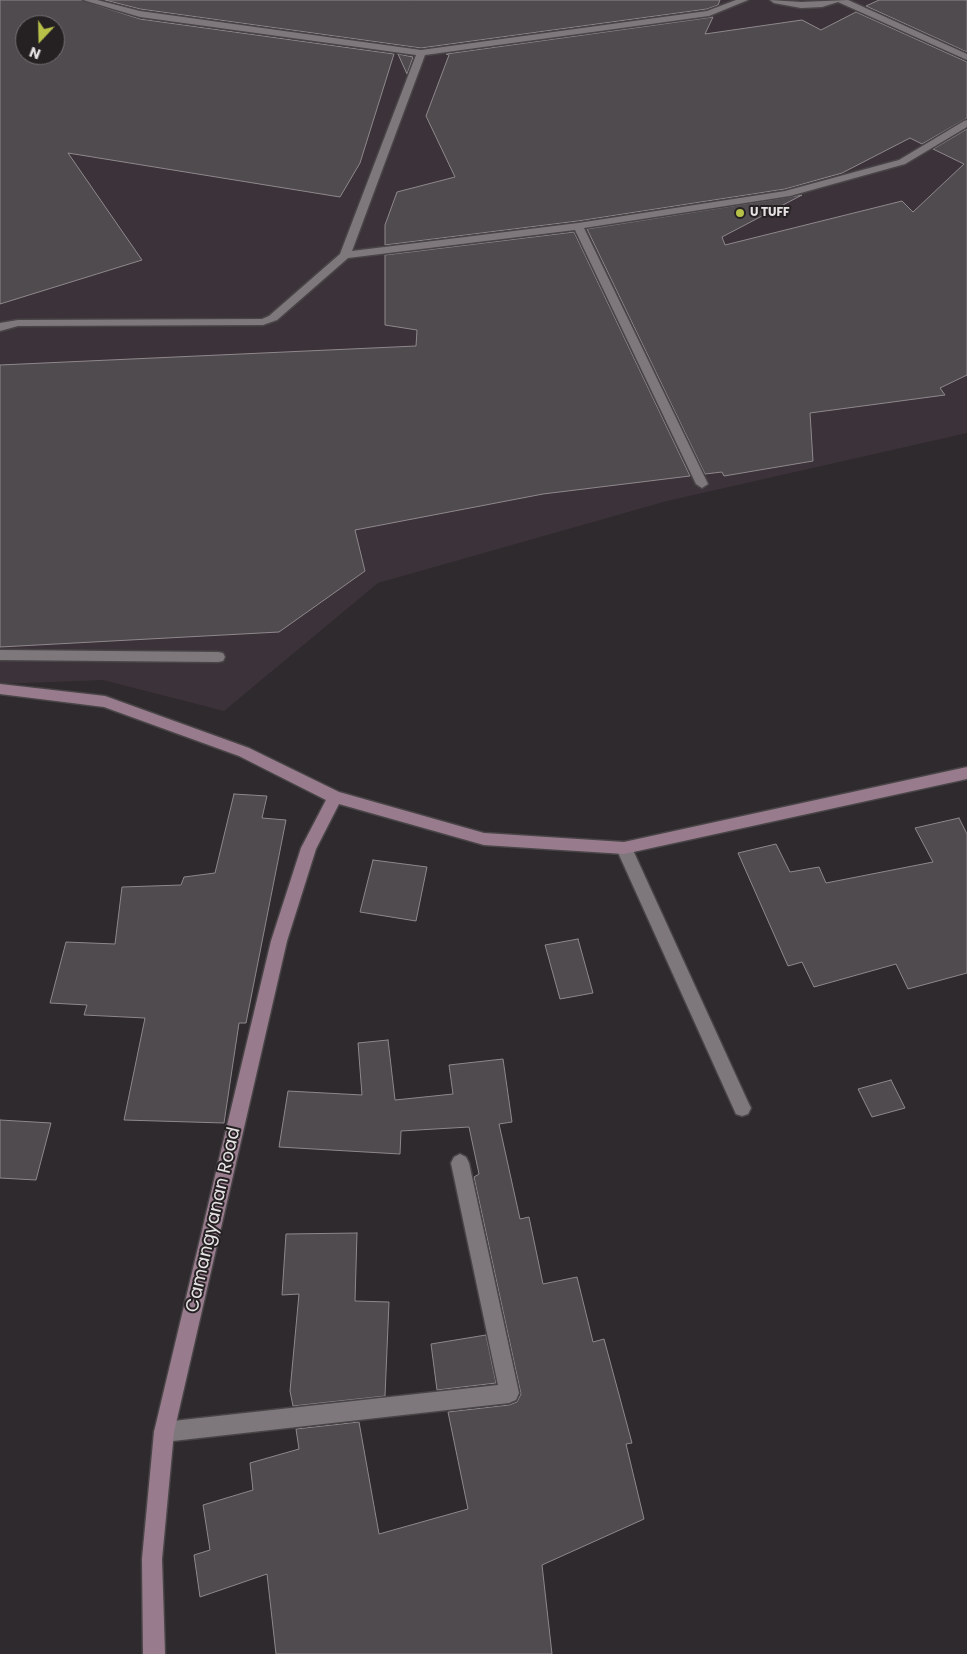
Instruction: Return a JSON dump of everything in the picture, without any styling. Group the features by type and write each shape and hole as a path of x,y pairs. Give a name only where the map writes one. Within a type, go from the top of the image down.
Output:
{"street":[{"path":"86,0 140,14 421,53 709,14 744,0"},
{"path":"774,0 801,5 822,4 835,0"},
{"path":"841,0 967,57"},
{"path":"0,327 18,323 264,322 273,318 345,255 421,53"},
{"path":"345,255 578,226 786,194 902,162 967,123"},
{"path":"578,226 702,484"},
{"path":"0,655 218,657"},
{"path":"0,689 105,702 244,752 335,797 484,839 624,848 967,772"},
{"name":"Camangyanan Road","path":"154,1654 152,1559 164,1432 279,942 309,848 335,797"},
{"path":"624,848 742,1108"},
{"path":"164,1432 509,1393 460,1163"}],"shaded area":[{"path":"0,0 967,0 967,433 667,501 378,583 224,711 103,680 0,684"}],"building":[{"path":"0,0 81,0 140,19 394,54 360,163 340,197 68,153 142,260 0,304"},
{"path":"105,0 720,0 718,5 707,9 421,48 140,9"},
{"path":"879,0 967,0 967,52 866,6"},
{"path":"856,12 967,62 967,118 922,144 910,138 842,173 785,189 578,221 385,245 385,225 397,192 455,177 426,116 449,55 446,54 713,17 705,34 802,20 821,30"},
{"path":"398,54 413,57 407,74"},
{"path":"967,129 967,375 940,388 945,395 810,413 813,461 724,476 722,472 705,474 587,229 802,195 722,237 725,245 902,201 913,212 964,164 933,149"},
{"path":"574,232 690,476 543,494 355,530 365,571 279,632 0,647 0,365 416,346 417,330 385,325 385,255"},
{"path":"234,794 267,796 262,818 286,820 246,1023 239,1023 224,1123 124,1120 145,1018 84,1015 87,1005 50,1003 66,942 115,944 122,887 181,885 184,877 215,873"},
{"path":"959,818 967,834 967,973 908,989 896,964 814,987 802,962 788,966 738,853 776,844 790,872 819,867 826,883 933,862 915,828"},
{"path":"373,860 427,867 416,921 360,912"},
{"path":"578,939 593,993 560,999 545,945"},
{"path":"388,1040 395,1100 453,1094 449,1065 503,1059 512,1122 499,1124 520,1219 529,1217 543,1284 577,1277 593,1342 604,1339 632,1443 626,1444 644,1519 542,1565 552,1654 276,1654 267,1574 200,1597 194,1555 210,1550 203,1505 253,1490 250,1463 299,1449 296,1429 359,1422 379,1534 468,1509 448,1412 509,1405 517,1402 521,1394 474,1177 479,1174 469,1127 401,1131 400,1154 279,1147 288,1091 362,1095 358,1043"},
{"path":"891,1080 905,1108 872,1117 858,1089"},
{"path":"0,1120 51,1123 36,1180 0,1178"},
{"path":"357,1233 355,1301 389,1302 385,1396 293,1406 290,1391 299,1294 282,1295 286,1234"},
{"path":"486,1335 496,1383 437,1390 431,1344"}],"place":[{"name":"U TUFF","path":"740,213"}]}
